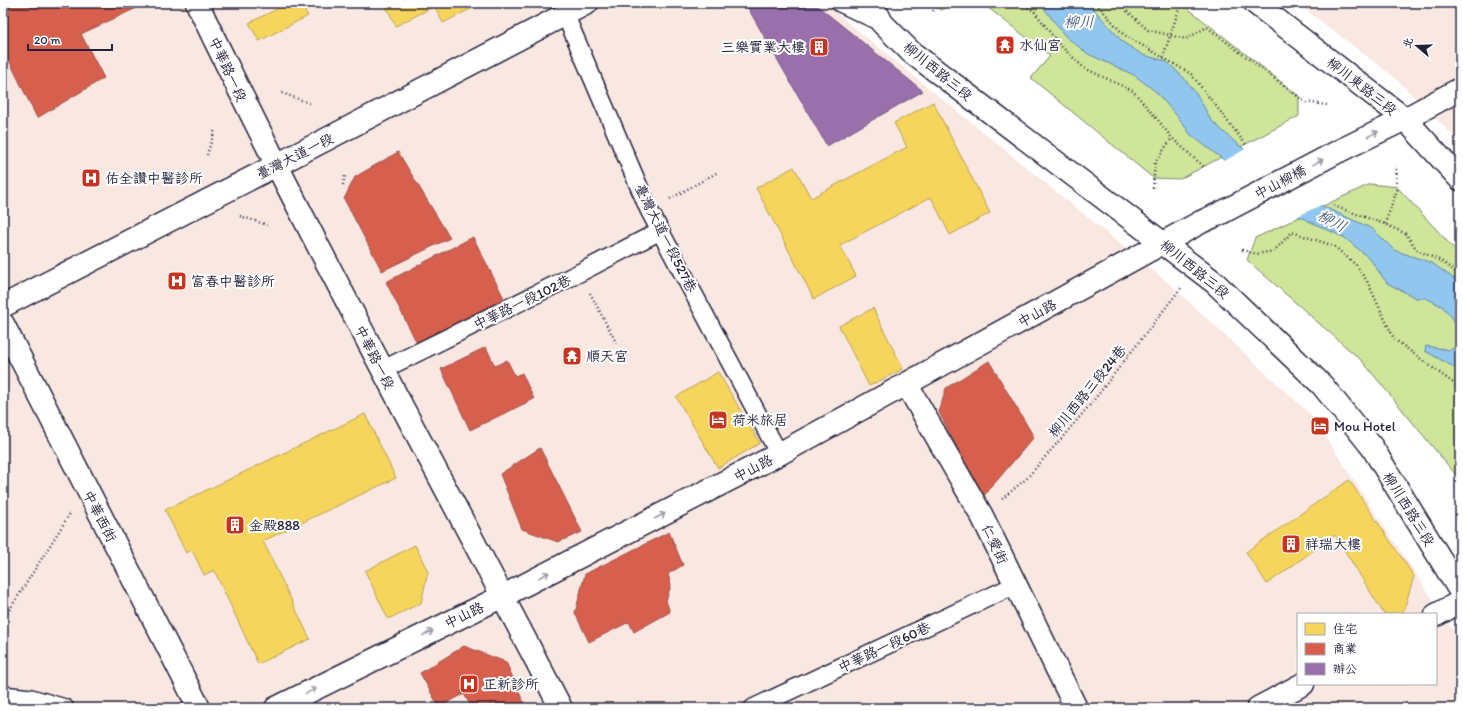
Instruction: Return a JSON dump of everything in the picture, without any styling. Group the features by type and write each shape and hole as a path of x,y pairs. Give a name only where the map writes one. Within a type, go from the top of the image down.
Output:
{"street":[{"name":"中華路一段","path":"197,3 248,111 276,166 561,708"},
{"name":"臺灣大道一段","path":"3,306 276,166 563,9 587,3"},
{"name":"柳川西路三段","path":"872,3 882,23 911,52 1214,282 1322,385 1372,447 1460,591"},
{"name":"柳川東路三段","path":"1255,3 1405,119 1460,179"},
{"path":"1405,119 1460,89"},
{"name":"中山柳橋","path":"1221,213 1338,151 1405,119"},
{"name":"中山路","path":"276,708 503,596 779,454 907,385 1201,222 1221,213"},
{"name":"中華西街","path":"3,324 199,708"},
{"name":"仁愛街","path":"907,385 982,516 1076,708"},
{"path":"1437,614 1460,602"},
{"path":"1258,708 1301,685"}],"lane":[{"path":"840,3 882,23"},
{"name":"臺灣大道一段527巷","path":"563,9 649,210 779,454"},
{"name":"中華路一段102巷","path":"382,370 579,273 660,231"},
{"name":"中華路一段60巷","path":"753,708 1015,585"},
{"path":"3,695 31,698 65,708"}],"path":[{"path":"933,11 939,3"},
{"path":"1021,3 1034,11 1058,44 1084,68 1133,91 1172,138 1205,168"},
{"path":"1096,3 1123,34 1191,74 1247,146"},
{"path":"1126,3 1127,11 1148,30 1186,39 1207,28 1305,102 1327,105"},
{"path":"1163,57 1180,3"},
{"path":"282,93 309,103"},
{"path":"207,155 215,129"},
{"path":"1153,188 1155,162 1172,138"},
{"path":"1385,224 1397,190 1396,166"},
{"path":"649,210 718,172"},
{"path":"343,186 345,176"},
{"path":"1334,206 1385,224 1406,234 1417,250 1441,261 1460,275"},
{"path":"240,216 267,225"},
{"path":"1242,250 1257,254 1274,251 1292,232 1334,246 1356,265 1367,281 1394,339 1460,388"},
{"name":"柳川西路三段24巷","path":"982,516 1027,478 1090,405 1181,287 1199,271"},
{"path":"579,273 618,346"},
{"path":"3,620 86,488"}],"shaded area":[{"path":"3,3 824,3 1171,285 1311,415 1460,641 1460,708 3,708"},
{"path":"1297,3 1460,3 1460,142 1394,77"}],"green space":[{"path":"933,3 949,3 941,11"},
{"path":"982,3 1181,3 1299,96 1299,116 1180,179 1153,178 1031,78 1050,56"},
{"path":"1370,184 1397,187 1460,255 1460,480 1362,361 1247,260 1255,238"}],"water":[{"name":"柳川","path":"1040,3 1088,3 1124,43 1143,55 1166,61 1184,78 1199,98 1211,120 1236,143 1318,204 1373,229 1394,250 1432,263 1460,283 1460,372 1425,351 1426,346 1450,350 1457,346 1458,337 1454,320 1443,307 1426,298 1416,298 1387,283 1369,258 1345,238 1296,215 1191,135 1178,117 1155,91 1134,75 1088,54 1065,36"}],"pier":[{"path":"1247,148 1323,204 1296,217 1223,162"}],"building: 住宅":[{"path":"289,3 301,3 308,16 259,41 249,23"},
{"path":"384,3 428,3 431,8 396,26"},
{"path":"433,3 482,3 443,23"},
{"path":"933,102 990,213 950,235 931,197 840,245 856,276 814,299 756,188 794,167 811,198 907,147 894,123"},
{"path":"873,308 903,369 869,386 839,326"},
{"name":"荷米旅居","path":"718,372 760,443 718,468 676,397"},
{"name":"金殿888","path":"365,414 396,478 263,541 310,639 258,664 214,570 204,575 192,550 186,553 165,510"},
{"name":"祥瑞大樓","path":"1349,480 1414,576 1403,613 1383,613 1335,535 1267,584 1246,552"},
{"path":"415,545 428,572 421,603 388,619 365,571"}],"building: 商業":[{"path":"3,3 145,4 81,34 104,78 37,118 3,48"},
{"path":"398,152 450,238 382,271 344,199 355,177"},
{"path":"473,237 506,302 419,347 386,282"},
{"path":"486,347 495,366 507,360 515,376 522,373 534,399 470,430 441,369"},
{"path":"989,361 1034,437 982,498 939,412 946,388"},
{"path":"540,448 582,532 558,542 522,529 500,474"},
{"path":"669,532 683,565 668,574 671,585 666,601 670,612 634,632 629,622 589,642 575,613 585,574"},
{"path":"464,646 506,662 526,708 472,708 464,694 439,707 420,673"}],"building: 辦公":[{"name":"三樂實業大樓","path":"745,3 814,3 923,91 827,146"}],"place":[{"name":"水仙宮","path":"1005,45"},
{"name":"三樂實業大樓","path":"819,47"},
{"name":"佑全讚中醫診所","path":"91,178"},
{"name":"富春中醫診所","path":"177,281"},
{"name":"順天宮","path":"572,356"},
{"name":"荷米旅居","path":"718,420"},
{"name":"Mou Hotel","path":"1320,426"},
{"name":"金殿888","path":"235,525"},
{"name":"祥瑞大樓","path":"1291,544"},
{"name":"正新診所","path":"469,684"}]}
